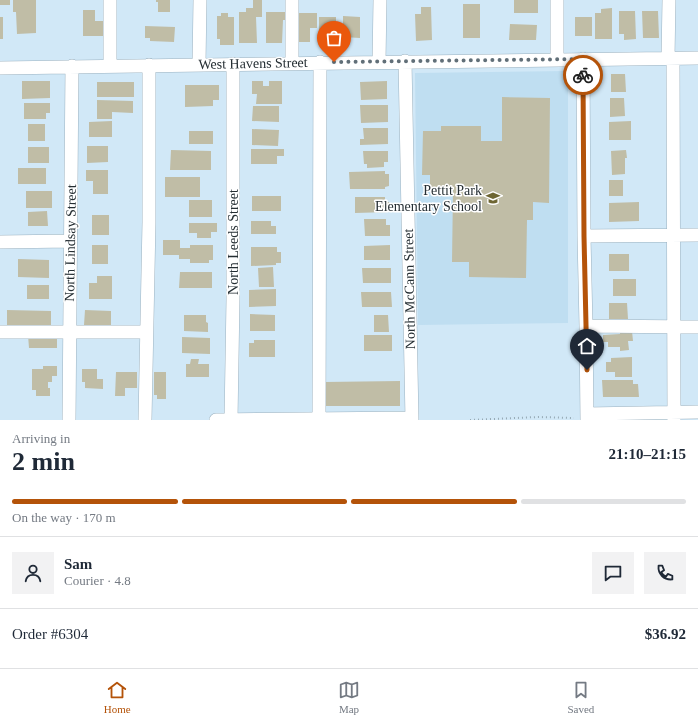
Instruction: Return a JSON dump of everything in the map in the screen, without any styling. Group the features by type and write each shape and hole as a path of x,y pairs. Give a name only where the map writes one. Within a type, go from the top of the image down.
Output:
{"street":[{"path":"110,0 110,66"},
{"path":"199,64 200,0"},
{"path":"292,0 292,63"},
{"path":"379,62 380,0"},
{"path":"557,0 557,59"},
{"path":"669,0 674,235 674,416"},
{"name":"West Havens Street","path":"0,68 320,62 698,58"},
{"path":"583,59 587,417 674,416 698,412"},
{"name":"North McCann Street","path":"405,61 412,419"},
{"path":"319,419 320,62"},
{"name":"North Leeds Street","path":"231,420 233,292 233,64"},
{"path":"145,420 149,222 149,65"},
{"name":"North Lindsay Street","path":"69,420 72,66"},
{"path":"584,236 698,235"},
{"path":"0,242 70,241"},
{"path":"586,326 698,327"},
{"path":"0,332 146,332"},
{"path":"216,420 412,419"}],"path":[{"path":"470,420 538,417 587,417"}],"shaded area":[{"name":"Pettit Park Elementary School","path":"568,71 568,323 418,325 415,73"}],"building":[{"path":"0,0 10,0 10,5 0,5"},
{"path":"13,0 36,0 36,33 17,34 16,12 13,12"},
{"path":"156,0 170,0 170,12 158,12 158,2 156,2"},
{"path":"253,0 262,0 262,17 256,17 257,43 239,43 239,12 246,12 246,8 253,8"},
{"path":"514,0 538,0 538,13 514,13"},
{"path":"463,4 480,4 480,38 463,38"},
{"path":"421,7 431,7 432,40 416,41 415,14 421,14"},
{"path":"612,8 612,39 595,39 595,13 601,13 601,9"},
{"path":"83,10 95,10 95,21 107,21 107,36 83,36"},
{"path":"619,11 635,11 636,39 624,40 624,34 619,34"},
{"path":"642,11 658,11 659,38 643,38"},
{"path":"266,12 287,12 287,20 283,20 282,43 266,43"},
{"path":"221,13 228,13 228,17 234,17 234,45 220,45 220,39 217,39 217,16 221,16"},
{"path":"294,13 317,13 317,28 310,28 310,42 294,42"},
{"path":"343,16 360,17 360,38 343,37"},
{"path":"0,17 3,17 3,39 0,39"},
{"path":"319,17 336,17 336,38 331,38 331,41 319,41"},
{"path":"575,17 592,17 592,36 575,36"},
{"path":"510,24 537,25 536,40 509,40"},
{"path":"145,26 175,27 174,42 150,41 150,38 145,38"},
{"path":"611,74 625,74 626,92 611,92"},
{"path":"22,81 50,81 50,98 22,99"},
{"path":"252,81 263,81 263,86 269,86 269,81 282,81 282,104 256,104 257,94 252,94"},
{"path":"387,81 387,99 361,100 360,82"},
{"path":"97,82 134,82 134,97 97,97"},
{"path":"185,85 219,85 219,100 213,100 213,106 185,107"},
{"path":"502,97 550,98 549,203 533,202 533,220 527,220 526,278 469,277 469,262 452,262 453,190 430,189 430,175 422,175 423,131 441,131 441,126 481,126 481,141 502,141"},
{"path":"610,98 624,98 625,116 610,117"},
{"path":"97,100 133,101 133,113 112,112 112,119 97,119"},
{"path":"24,103 50,103 50,113 46,113 46,119 24,119"},
{"path":"360,105 388,105 388,122 361,123"},
{"path":"253,106 279,106 279,122 252,121"},
{"path":"112,121 112,137 89,137 89,122"},
{"path":"631,121 631,140 609,140 609,122"},
{"path":"28,124 45,124 45,141 28,141"},
{"path":"363,128 388,128 388,144 360,145 360,139 364,139"},
{"path":"252,129 279,130 278,146 252,145"},
{"path":"189,131 213,131 213,144 189,144"},
{"path":"87,146 108,146 108,162 87,163"},
{"path":"28,147 49,147 49,163 28,163"},
{"path":"251,149 284,149 284,156 277,156 277,164 251,164"},
{"path":"171,150 211,151 211,170 170,170"},
{"path":"626,150 627,158 625,158 625,174 612,175 611,151"},
{"path":"363,151 388,151 388,162 384,162 384,167 367,168 367,164 364,164"},
{"path":"18,168 46,168 46,184 18,184"},
{"path":"86,170 108,170 108,194 93,194 93,181 86,181"},
{"path":"385,171 385,174 389,174 389,186 385,187 385,189 350,189 349,172"},
{"path":"165,177 200,177 200,197 165,197"},
{"path":"609,180 623,180 623,196 609,196"},
{"path":"26,191 52,191 52,208 26,208"},
{"path":"252,196 281,196 281,211 252,211"},
{"path":"355,197 385,197 385,202 389,202 389,212 355,213"},
{"path":"189,200 212,200 212,217 189,217"},
{"path":"639,202 639,221 609,222 609,203"},
{"path":"47,211 48,226 28,226 28,212"},
{"path":"92,215 109,215 109,235 92,235"},
{"path":"364,219 386,219 386,225 390,225 390,236 365,236"},
{"path":"251,221 271,221 271,226 276,226 276,234 251,234"},
{"path":"189,223 217,223 217,232 211,232 211,238 197,238 197,233 189,233"},
{"path":"163,240 180,240 180,248 190,248 190,245 213,245 213,260 209,260 209,263 190,263 190,259 179,259 179,255 163,255"},
{"path":"92,245 108,245 108,264 92,264"},
{"path":"390,245 390,260 364,260 364,246"},
{"path":"251,247 277,247 277,252 281,252 281,263 276,263 276,265 251,266"},
{"path":"609,254 629,254 629,271 609,271"},
{"path":"18,259 49,260 49,278 18,277"},
{"path":"273,267 274,287 259,287 258,268"},
{"path":"362,268 391,268 391,283 363,283"},
{"path":"180,272 212,272 212,288 179,288"},
{"path":"97,276 112,276 112,299 89,299 89,283 97,283"},
{"path":"613,279 636,279 636,296 613,296"},
{"path":"27,285 49,285 49,299 27,299"},
{"path":"276,289 276,306 249,307 249,290"},
{"path":"361,292 391,292 392,307 362,307"},
{"path":"609,303 627,303 628,319 609,319"},
{"path":"7,310 51,311 51,327 7,327"},
{"path":"85,310 111,311 111,326 84,325"},
{"path":"250,314 275,315 275,331 250,331"},
{"path":"184,315 206,315 208,332 184,331"},
{"path":"374,315 388,315 389,332 374,332"},
{"path":"632,331 633,341 628,341 629,350 620,351 620,347 608,347 608,342 603,342 603,335 620,334 620,332"},
{"path":"28,335 57,335 57,348 29,348"},
{"path":"364,335 392,335 392,351 364,351"},
{"path":"182,337 210,338 210,354 182,353"},
{"path":"254,340 275,340 275,357 249,357 249,343 254,343"},
{"path":"632,357 632,377 615,377 615,372 606,372 606,362 611,362 611,358"},
{"path":"191,359 199,359 198,364 209,364 209,377 186,377 186,364 190,364"},
{"path":"43,366 57,366 57,376 52,376 52,382 48,382 50,396 36,396 36,390 32,390 32,369 43,369"},
{"path":"82,369 97,369 97,379 103,379 103,389 85,388 85,382 82,382"},
{"path":"116,372 137,372 137,388 125,388 125,396 115,396"},
{"path":"154,372 166,372 166,399 157,399 157,395 154,395"},
{"path":"602,380 633,380 633,384 638,384 639,397 603,397"},
{"path":"400,381 400,406 324,406 324,382"}],"way so far":[{"path":"334,62 583,59 583,75"}],"place":[{"name":"Pettit Park Elementary School","path":"493,198"}],"route":[{"path":"583,75 587,370"}]}
